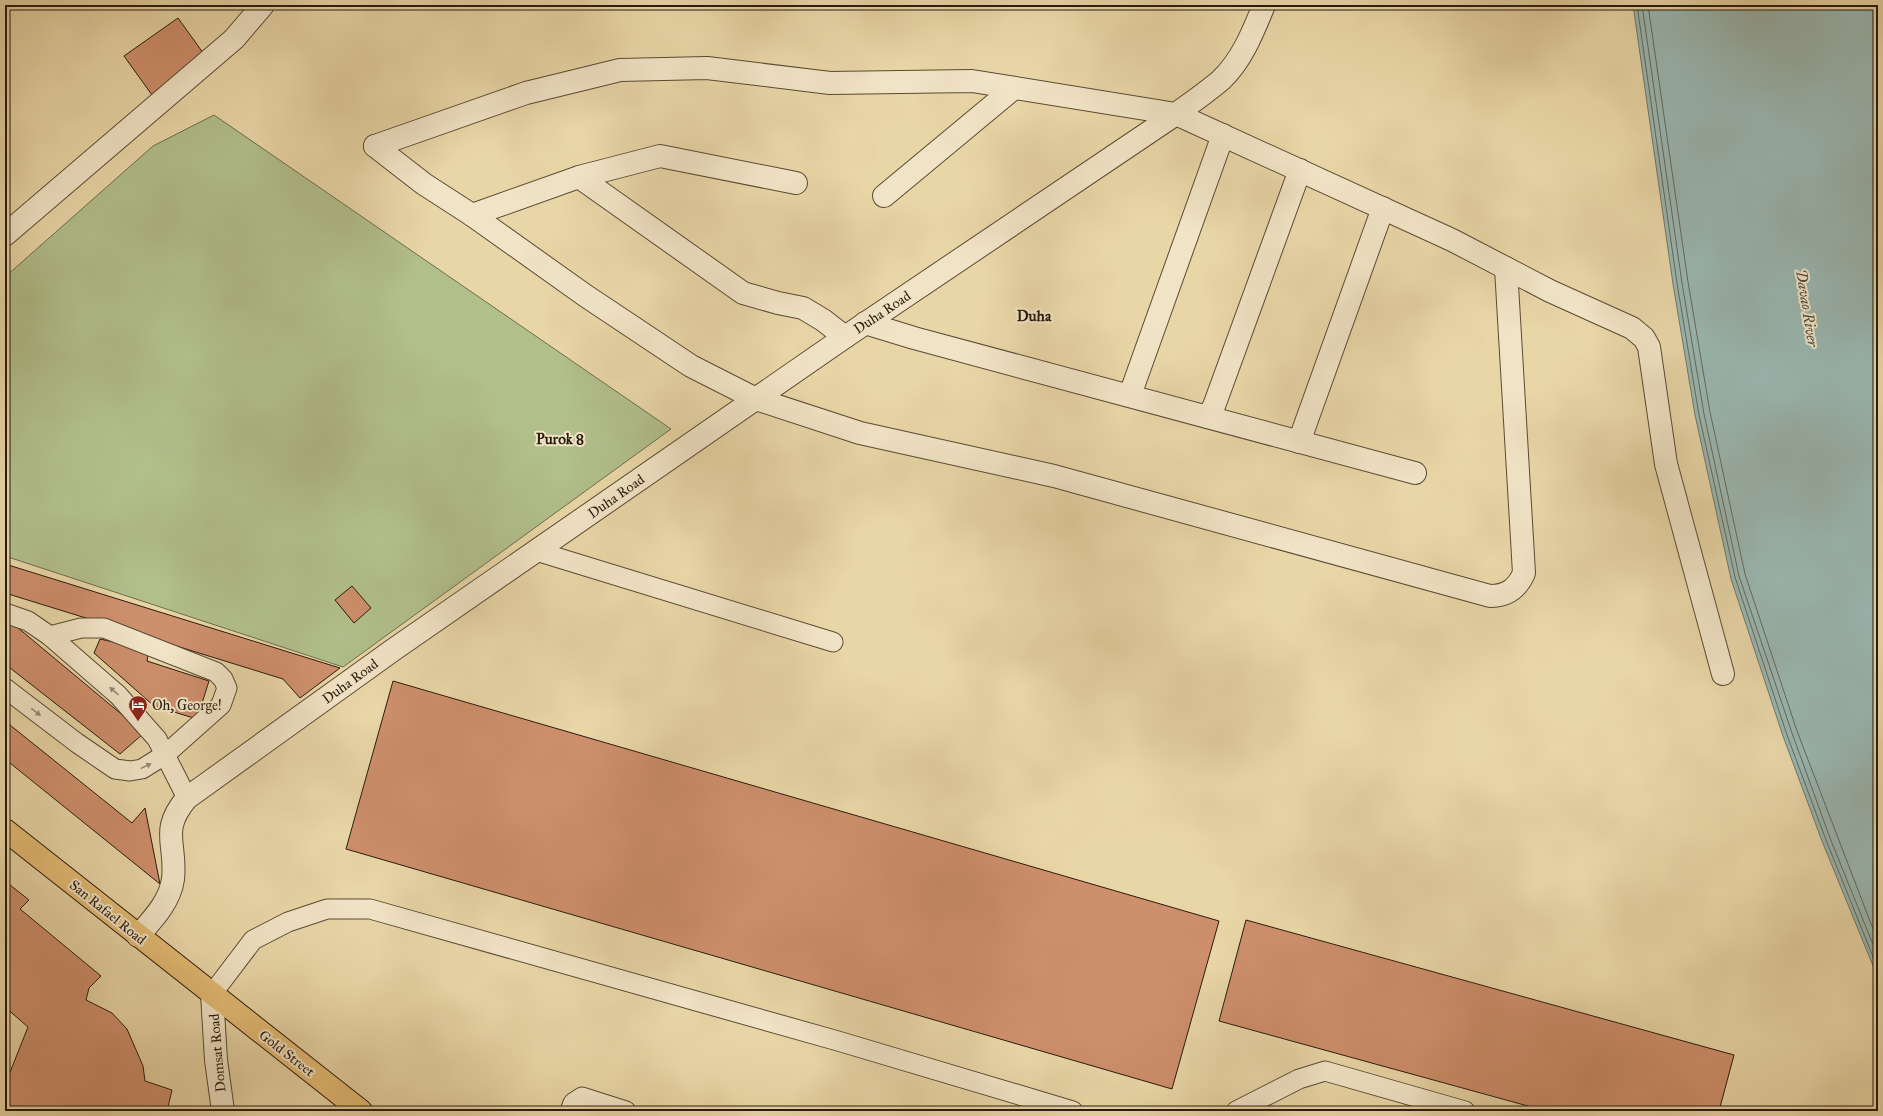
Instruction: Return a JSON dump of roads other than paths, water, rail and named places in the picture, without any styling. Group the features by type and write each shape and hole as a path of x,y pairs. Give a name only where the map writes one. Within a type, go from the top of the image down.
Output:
{"main road":[{"name":"San Rafael Road","path":"5,830 212,994"},
{"name":"Gold Street","path":"212,994 361,1111"}],"street":[{"path":"5,234 234,39 263,5"},
{"name":"Duha Road","path":"138,936 158,911 168,895 173,879 170,826 177,810 187,798 393,650 865,323 1176,114 1221,79 1232,67 1251,37 1264,5"},
{"path":"1506,268 1524,573 1519,583 1512,591 1500,596 1490,596 1054,476 860,433 756,399 692,366 586,296 472,215 424,184 374,146 526,93 620,70 707,68 830,83 972,81 1176,114 1452,240 1506,268 1550,292 1632,328 1644,338 1649,347 1666,464 1723,674"},
{"path":"884,196 1014,88"},
{"path":"1130,395 1223,135"},
{"path":"472,215 579,178 660,156 796,184"},
{"path":"1208,417 1214,406 1300,170"},
{"path":"579,178 743,293 778,303 803,308 823,320 845,337"},
{"path":"1299,442 1383,208"},
{"path":"865,323 914,338 1415,473"},
{"name":"Domsat Road","path":"212,994 216,1060 223,1111"}],"lane":[{"path":"536,551 833,642"},
{"path":"5,613 28,621 50,636 118,695 157,739 166,754 187,798"},
{"path":"5,688 77,743 115,769 130,771 142,769 166,754 221,705 227,688 223,679 216,672 104,628 81,628 50,636"},
{"path":"212,994 253,940 288,922 327,909 370,909 830,1039 1073,1111"},
{"path":"1236,1111 1298,1079 1325,1071 1465,1111"},
{"path":"570,1111 573,1103 582,1098 626,1111"}],"water":[{"name":"Davao River","path":"1633,5 1878,5 1878,978 1822,841 1783,736 1731,579 1695,415 1673,284"}],"place":[{"name":"Oh, George!","path":"138,722"}],"district":[{"name":"Duha","path":"1034,316"},
{"name":"Purok 8","path":"560,439"}]}
